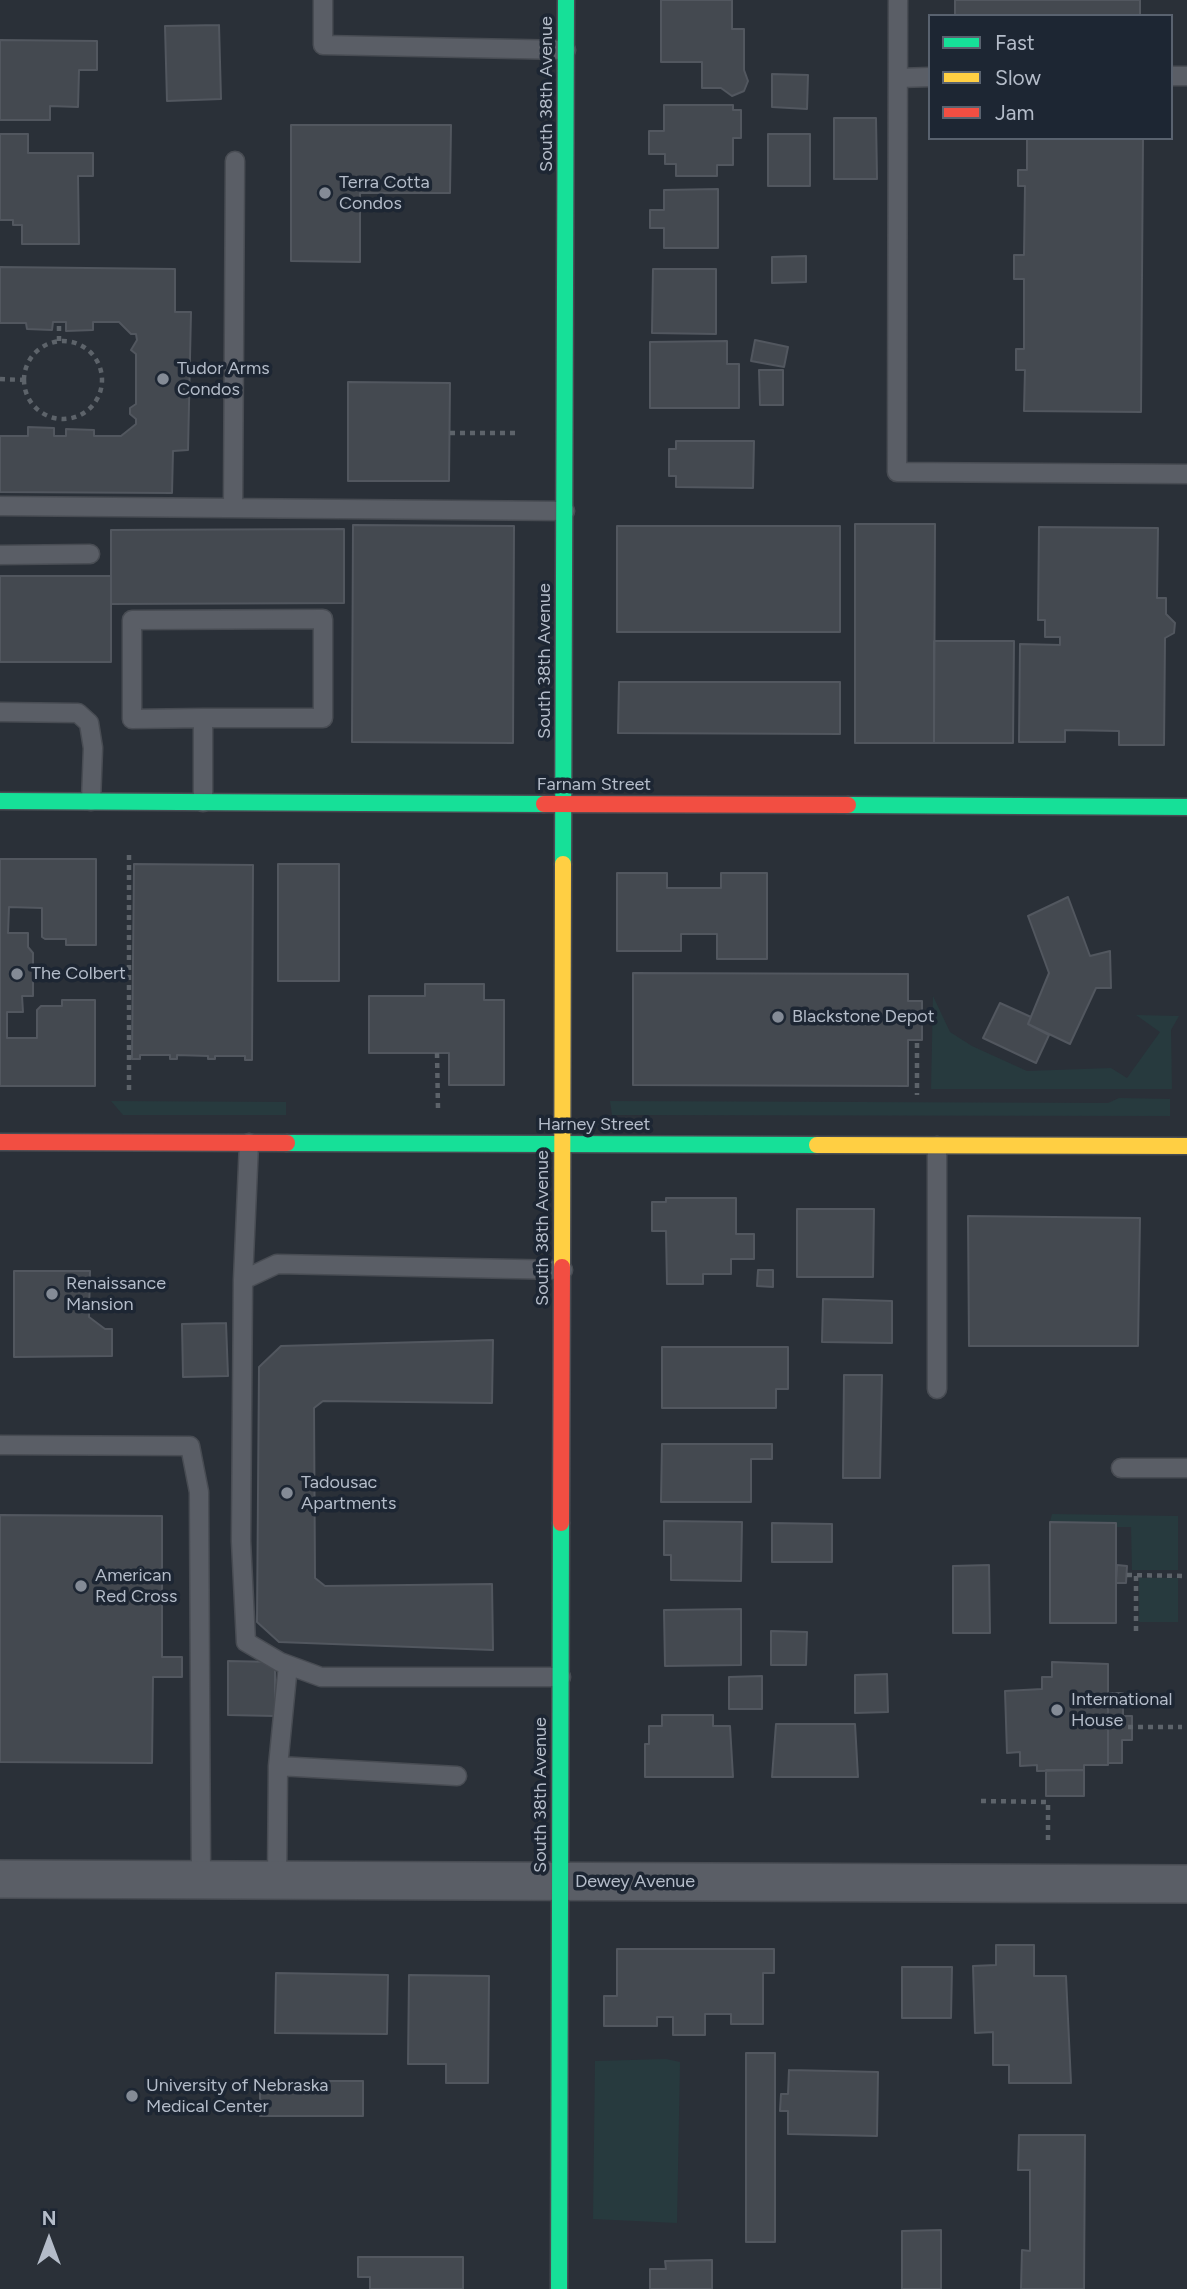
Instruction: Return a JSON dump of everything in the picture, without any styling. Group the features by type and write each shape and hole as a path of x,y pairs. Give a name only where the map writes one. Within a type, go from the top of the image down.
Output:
{"main road":[{"name":"South 38th Avenue","path":"559,2289 566,0"},
{"name":"Farnam Street","path":"0,801 1187,807"},
{"name":"Harney Street","path":"0,1142 1187,1146"}],"street":[{"name":"Dewey Avenue","path":"0,1879 1187,1884"}],"lane":[{"path":"323,0 323,45 566,50"},
{"path":"898,0 897,472 1187,474"},
{"path":"898,78 928,77"},
{"path":"233,508 234,161"},
{"path":"0,506 565,511"},
{"path":"0,555 90,554"},
{"path":"323,619 323,718 203,718 132,719 132,620 323,619"},
{"path":"0,712 78,713 89,723 93,748 91,801"},
{"path":"203,718 203,802"},
{"path":"249,1143 243,1280 241,1541 246,1642 288,1665 321,1677 561,1677"},
{"path":"937,1146 937,1389"},
{"path":"243,1280 277,1264 562,1270"},
{"path":"0,1445 190,1446 199,1492 201,1880"},
{"path":"1121,1468 1187,1468"},
{"path":"277,1881 278,1766 288,1665"},
{"path":"278,1766 457,1776"}],"path":[{"path":"59,322 59,341"},
{"path":"59,341 78,343 98,361 102,373 97,400 77,418 51,418 31,403 24,380 32,356 41,348 59,341"},
{"path":"0,379 24,380"},
{"path":"450,433 520,433"},
{"path":"129,855 129,1093"},
{"path":"917,1042 917,1095"},
{"path":"437,1053 438,1111"},
{"path":"1127,1575 1187,1576"},
{"path":"1136,1575 1136,1631"},
{"path":"1108,1727 1182,1727"},
{"path":"981,1801 1048,1802 1048,1842"}],"green space":[{"path":"933,996 950,1032 972,1046 1027,1071 1111,1068 1127,1078 1160,1032 1136,1015 1179,1016 1171,1030 1172,1089 931,1089"},
{"path":"1119,1098 1170,1099 1170,1116 612,1115 610,1101 1108,1103"},
{"path":"111,1101 286,1102 286,1115 123,1115"},
{"path":"1052,1514 1178,1516 1178,1570 1132,1570 1131,1527 1116,1527 1116,1523 1050,1522"},
{"path":"1139,1578 1178,1578 1178,1622 1139,1622"},
{"path":"666,2059 680,2062 677,2223 593,2219 595,2061"}],"building":[{"path":"661,0 732,0 732,29 744,29 744,70 748,81 744,91 732,96 721,88 702,88 702,62 661,62"},
{"path":"955,0 1140,0 1140,14 955,14"},
{"path":"219,25 221,99 167,101 165,26"},
{"path":"0,40 97,41 97,70 79,70 78,107 50,106 50,120 0,120"},
{"path":"772,74 808,75 807,109 772,107"},
{"path":"664,105 733,105 733,110 741,110 741,138 733,138 733,165 717,165 717,176 676,176 676,164 665,164 665,154 649,154 649,131 664,131"},
{"path":"834,118 876,118 877,179 834,179"},
{"name":"Terra Cotta Condos","path":"291,125 451,125 450,193 360,193 360,262 291,261"},
{"path":"0,134 28,134 28,153 93,153 93,176 78,176 79,244 22,244 22,225 13,225 13,220 0,220"},
{"path":"768,134 810,134 810,186 768,186"},
{"path":"1027,140 1143,140 1141,412 1024,411 1025,370 1016,370 1016,349 1024,349 1024,279 1014,279 1014,255 1024,255 1025,186 1018,186 1018,170 1027,170"},
{"path":"718,189 718,248 664,248 664,228 650,228 650,210 664,210 664,190"},
{"path":"806,256 806,282 772,283 772,257"},
{"name":"Tudor Arms Condos","path":"0,267 175,269 175,312 191,312 188,450 173,451 172,493 0,492 0,436 28,436 28,427 54,428 54,436 66,436 66,429 94,430 94,436 121,436 136,424 136,419 130,414 130,408 136,404 136,354 131,350 137,340 136,334 131,334 119,322 93,322 93,330 66,331 66,322 53,322 52,330 27,329 26,323 0,323"},
{"path":"653,269 716,269 716,334 652,333"},
{"path":"755,340 788,347 784,367 751,361"},
{"path":"727,341 727,364 739,364 739,408 650,408 650,342"},
{"path":"759,370 783,370 783,405 760,405"},
{"path":"348,382 450,383 449,481 348,481"},
{"path":"676,441 754,441 753,488 676,487 676,476 669,476 669,449 676,449"},
{"path":"855,524 935,524 934,743 855,743"},
{"path":"353,525 514,526 513,743 352,742"},
{"path":"617,526 840,526 840,632 617,632"},
{"path":"1039,527 1158,528 1157,598 1166,598 1166,614 1175,623 1174,633 1165,638 1164,745 1119,745 1119,731 1065,730 1065,742 1019,742 1020,644 1060,645 1060,637 1045,637 1045,620 1038,620"},
{"path":"344,529 344,603 111,604 111,530"},
{"path":"0,576 111,576 111,662 0,662"},
{"path":"934,641 1014,641 1013,743 934,743"},
{"path":"619,682 840,682 840,734 618,733"},
{"name":"The Colbert","path":"0,859 96,859 96,945 66,945 66,939 45,939 42,937 42,908 9,907 8,933 28,933 28,947 33,953 33,996 22,996 23,1012 7,1012 7,1038 37,1038 37,1010 41,1006 62,1006 62,1000 95,1000 95,1086 0,1086"},
{"path":"134,864 253,865 252,1060 245,1060 245,1056 215,1056 215,1059 208,1059 208,1056 177,1055 177,1059 170,1059 170,1055 140,1055 140,1059 132,1059"},
{"path":"278,864 339,864 339,981 278,981"},
{"path":"617,873 667,873 667,888 721,888 721,873 767,873 767,959 717,959 717,934 681,934 681,951 617,951"},
{"path":"1068,897 1090,956 1110,951 1111,988 1096,988 1070,1044 1028,1024 1049,973 1028,916"},
{"name":"Blackstone Depot","path":"633,973 908,974 908,1001 922,1001 922,1040 908,1040 908,1086 633,1085"},
{"path":"425,984 484,984 484,1000 504,1000 504,1085 449,1085 449,1053 369,1053 369,996 425,996"},
{"path":"1000,1003 1031,1017 1028,1024 1049,1035 1036,1063 983,1038"},
{"path":"666,1198 736,1198 736,1234 754,1234 754,1259 731,1259 731,1274 703,1274 703,1284 667,1284 666,1231 652,1231 652,1202 666,1202"},
{"path":"797,1209 874,1209 873,1277 797,1277"},
{"path":"968,1216 1140,1218 1138,1346 969,1346"},
{"path":"758,1270 773,1270 773,1287 757,1286"},
{"name":"Renaissance Mansion","path":"14,1271 90,1271 89,1317 105,1329 112,1329 112,1356 14,1357"},
{"path":"823,1299 892,1301 892,1343 822,1342"},
{"path":"226,1323 228,1376 183,1377 182,1324"},
{"name":"Tadousac Apartments","path":"493,1340 492,1403 323,1401 314,1408 315,1578 325,1586 492,1584 493,1650 279,1642 257,1622 259,1367 281,1346"},
{"path":"662,1347 788,1347 788,1389 776,1389 776,1408 662,1408"},
{"path":"844,1375 882,1375 880,1478 843,1478"},
{"path":"662,1444 772,1444 772,1459 751,1459 751,1502 661,1502"},
{"name":"American Red Cross","path":"0,1515 162,1516 162,1657 182,1657 182,1677 153,1677 152,1763 0,1762"},
{"path":"664,1521 742,1522 741,1581 671,1580 671,1555 664,1555"},
{"path":"1050,1522 1116,1523 1116,1623 1050,1623"},
{"path":"772,1523 832,1524 832,1562 772,1562"},
{"path":"989,1565 990,1633 953,1633 953,1566"},
{"path":"1117,1565 1127,1566 1126,1583 1116,1583"},
{"path":"741,1609 741,1665 665,1666 664,1610"},
{"path":"771,1631 807,1632 806,1665 771,1665"},
{"path":"228,1661 275,1662 275,1716 228,1715"},
{"name":"International House","path":"1052,1662 1108,1664 1108,1765 1084,1765 1084,1770 1037,1771 1037,1765 1020,1766 1020,1752 1007,1753 1005,1691 1042,1689 1042,1677 1052,1677"},
{"path":"887,1674 888,1712 855,1713 855,1675"},
{"path":"762,1676 762,1709 729,1709 729,1677"},
{"path":"1108,1693 1123,1693 1123,1716 1132,1716 1132,1740 1122,1740 1122,1763 1108,1763"},
{"path":"662,1715 713,1715 713,1726 730,1726 733,1777 645,1777 645,1744 649,1744 649,1726 662,1726"},
{"path":"776,1724 855,1724 858,1777 772,1777"},
{"path":"1046,1770 1084,1770 1084,1796 1046,1796"},
{"path":"996,1945 1034,1945 1034,1976 1066,1976 1071,2083 1009,2083 1009,2065 993,2065 993,2032 975,2033 973,1966 996,1965"},
{"path":"617,1949 774,1949 774,1973 763,1973 763,2024 731,2024 731,2014 705,2014 705,2035 673,2035 673,2017 657,2017 657,2026 604,2026 604,1996 617,1996"},
{"path":"902,1967 952,1967 951,2018 902,2018"},
{"path":"276,1973 388,1975 387,2034 275,2033"},
{"path":"409,1975 489,1976 488,2083 446,2083 446,2064 408,2064"},
{"path":"746,2053 775,2053 775,2242 746,2242"},
{"path":"789,2070 878,2072 877,2136 788,2134 788,2111 780,2111 781,2094 788,2094"},
{"path":"260,2081 363,2081 363,2116 260,2116"},
{"path":"1019,2135 1085,2135 1084,2289 1021,2289 1022,2250 1030,2251 1030,2170 1018,2170"},
{"path":"941,2230 941,2289 902,2289 902,2231"},
{"path":"358,2257 463,2257 463,2289 370,2289 370,2277 358,2277"},
{"path":"712,2260 712,2289 650,2289 650,2269 666,2269 665,2261"}],"traffic: fast":[{"path":"563,864 566,0"},
{"path":"0,801 544,804"},
{"path":"848,805 1187,807"},
{"path":"287,1143 817,1145"},
{"path":"559,2289 561,1523"}],"traffic: slow":[{"path":"562,1267 563,864"},
{"path":"817,1145 1187,1146"}],"traffic: jam":[{"path":"544,804 848,805"},
{"path":"0,1142 287,1143"},
{"path":"561,1523 562,1267"}],"place":[{"name":"Terra Cotta Condos","path":"325,193"},
{"name":"Tudor Arms Condos","path":"163,379"},
{"name":"The Colbert","path":"17,974"},
{"name":"Blackstone Depot","path":"778,1017"},
{"name":"Renaissance Mansion","path":"52,1294"},
{"name":"Tadousac Apartments","path":"287,1493"},
{"name":"American Red Cross","path":"81,1586"},
{"name":"International House","path":"1057,1710"},
{"name":"University of Nebraska Medical Center","path":"132,2096"}]}
